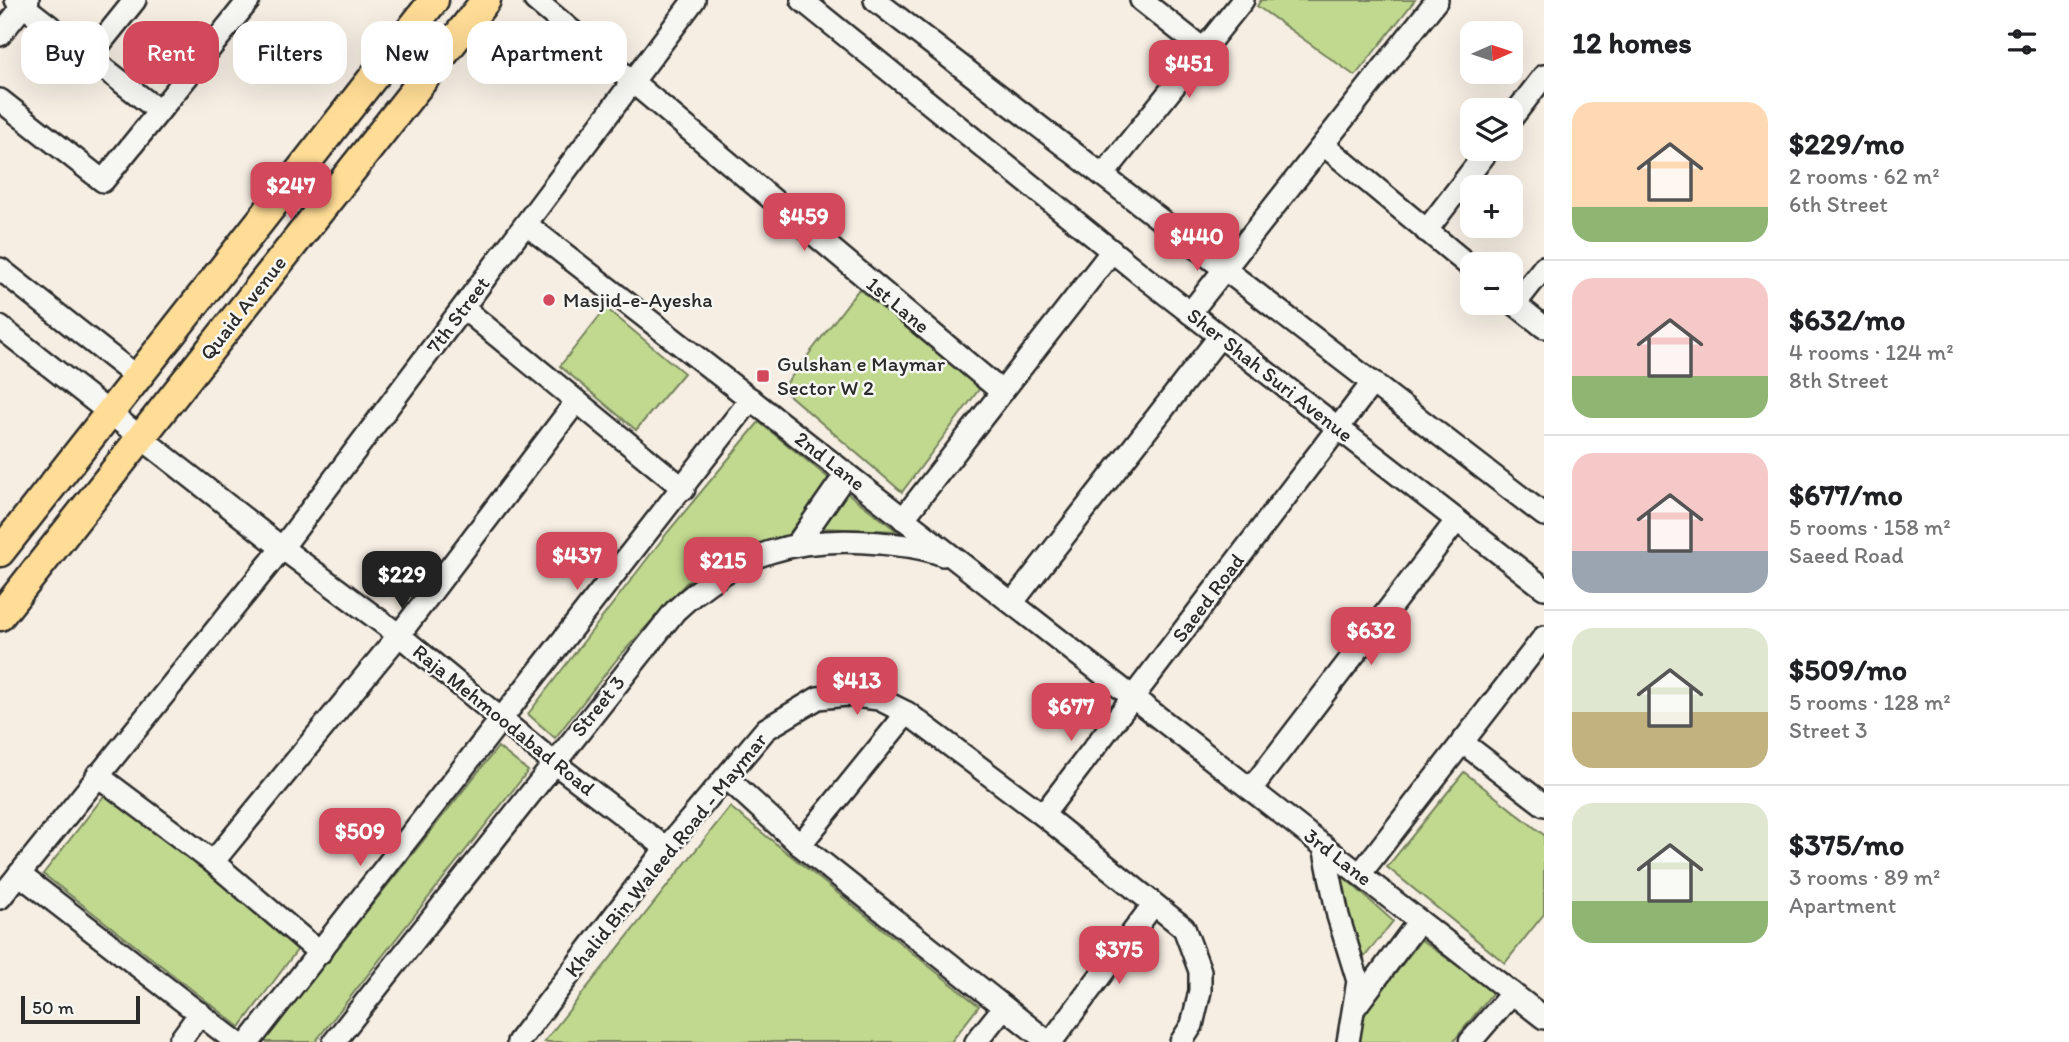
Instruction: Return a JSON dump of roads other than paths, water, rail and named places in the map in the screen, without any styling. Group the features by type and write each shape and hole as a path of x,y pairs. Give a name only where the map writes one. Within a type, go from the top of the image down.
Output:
{"main road":[{"name":"Quaid Avenue","path":"0,552 434,0"},
{"name":"Quaid Avenue","path":"0,616 486,0"}],"street":[{"path":"109,32 135,0"},
{"path":"0,100 103,181 249,0"},
{"name":"1st Lane","path":"535,0 1002,392"},
{"name":"7th Street","path":"0,898 96,775 282,548 694,0"},
{"name":"Sher Shah Suri Avenue","path":"802,0 1190,313 1544,588"},
{"path":"875,0 1544,515"},
{"path":"1141,0 1203,49"},
{"path":"1103,175 1242,0"},
{"path":"1190,313 1437,0"},
{"path":"0,35 23,2 47,21"},
{"path":"109,71 159,111"},
{"path":"1523,103 1544,76"},
{"path":"1324,145 1460,258"},
{"path":"1426,231 1480,161"},
{"name":"2nd Lane","path":"527,225 1133,697"},
{"path":"904,519 1112,251"},
{"path":"1523,291 1544,267"},
{"path":"0,269 138,379"},
{"path":"463,308 684,489"},
{"path":"1523,310 1544,327"},
{"name":"Raja Mehmoodabad Road","path":"0,327 282,548 399,635 553,762 666,848"},
{"path":"1012,603 1220,336"},
{"name":"Saeed Road","path":"1043,815 1373,382"},
{"path":"249,1042 684,489 751,399"},
{"path":"214,862 399,635 576,402"},
{"path":"798,543 846,474"},
{"path":"1251,789 1457,520"},
{"name":"Street 3","path":"334,1042 553,762 675,611 705,582 742,564 798,543 842,539 933,551 958,561"},
{"path":"1360,874 1544,637"},
{"name":"Khalid Bin Waleed Road - Maymar","path":"517,1042 666,848 766,729 818,698 846,695 879,699 907,713 1043,815 1184,928 1200,971 1200,991 1192,1025 1181,1042"},
{"name":"3rd Lane","path":"1133,697 1544,1018"},
{"path":"800,845 907,713"},
{"path":"1462,742 1544,805"},
{"path":"96,775 214,862 320,953"},
{"path":"727,778 800,845 1050,1042 1153,905"},
{"path":"1324,846 1339,916 1358,981 1348,1042"},
{"path":"19,874 236,1042"},
{"path":"1354,1009 1419,920"},
{"path":"1470,1042 1512,993"},
{"path":"976,1042 1004,1007"},
{"path":"179,1042 200,1013"}],"place":[{"name":"Masjid-e-Ayesha","path":"549,300"},
{"name":"Gulshan e Maymar Sector W 2","path":"763,376"}]}
